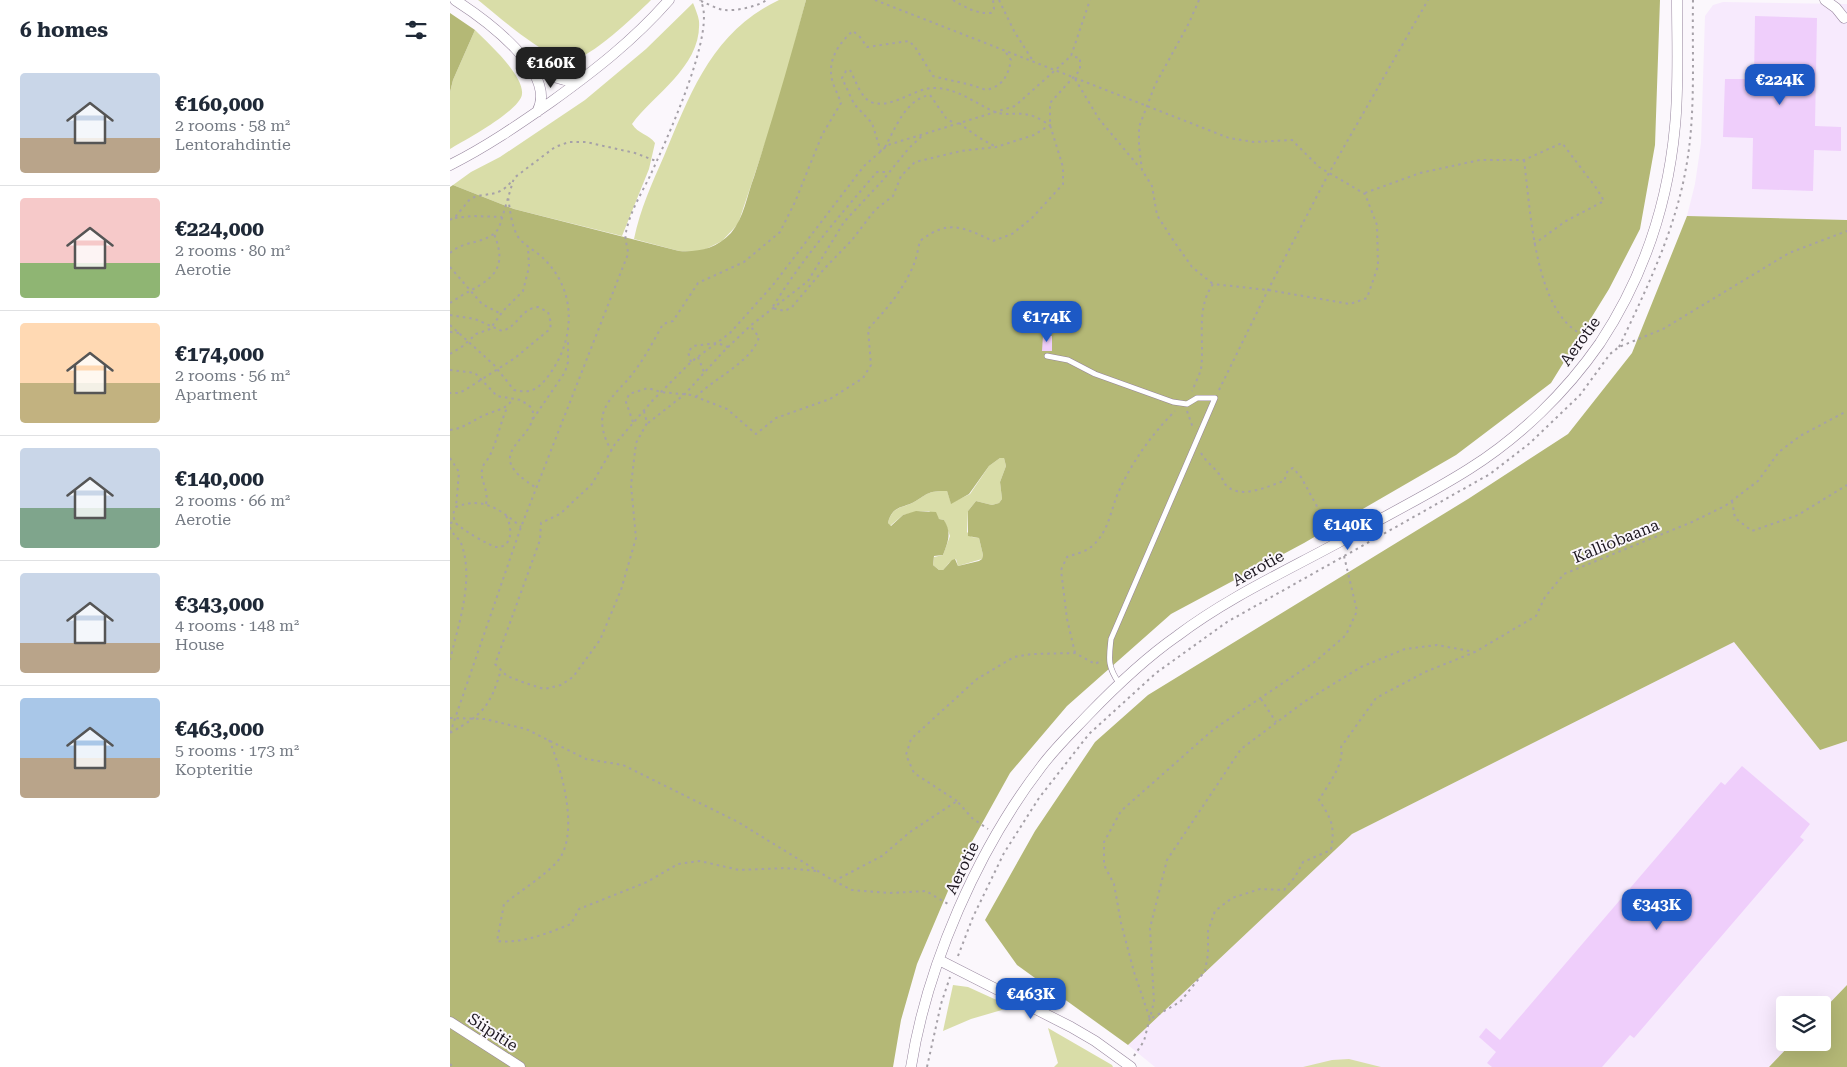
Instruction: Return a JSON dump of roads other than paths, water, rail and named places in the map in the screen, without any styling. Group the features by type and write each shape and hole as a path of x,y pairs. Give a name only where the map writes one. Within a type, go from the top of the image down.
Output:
{"street":[{"path":"455,0 480,17 527,61 560,80 582,80"},
{"path":"450,165 478,151 603,65 670,0"},
{"name":"Aerotie","path":"911,1067 918,1032 939,960 974,876 996,834 1041,766 1063,740 1119,683 1179,634 1228,602 1448,481 1493,453 1522,429 1563,389 1599,343 1617,315 1639,271 1650,244 1665,191 1675,123 1678,0"},
{"path":"1825,0 1836,8 1844,18"},
{"path":"527,61 540,86 541,102 537,112"},
{"path":"939,960 1071,1027 1095,1041 1130,1066"},
{"name":"Siipitie","path":"450,1022 520,1067"}],"lane":[{"path":"1048,356 1068,360 1095,374 1186,406 1197,398 1216,398 1111,639 1109,656 1111,671 1119,683"}]}
